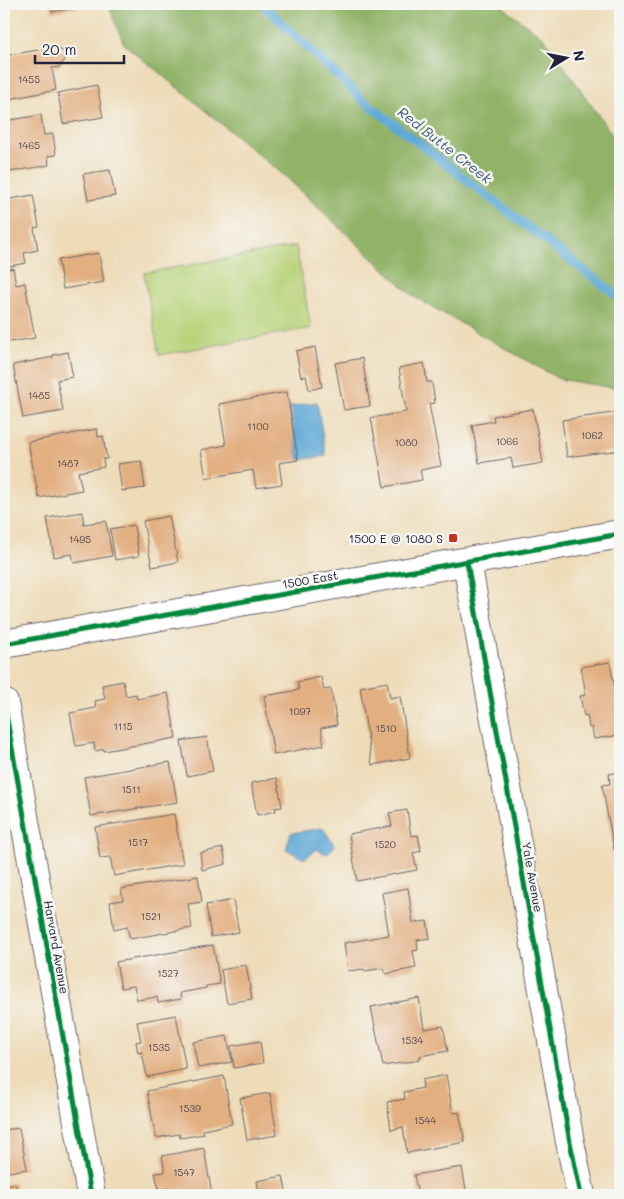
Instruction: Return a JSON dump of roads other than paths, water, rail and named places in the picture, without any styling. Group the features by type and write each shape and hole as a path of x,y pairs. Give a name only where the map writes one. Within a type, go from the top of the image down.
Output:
{"street":[{"name":"1500 East","path":"4,644 620,534"},
{"name":"Yale Avenue","path":"466,562 581,1195"},
{"name":"Harvard Avenue","path":"4,703 91,1195"}],"water":[{"path":"317,402 326,456 298,460 289,407"},
{"path":"323,828 335,846 327,854 317,849 304,859 286,849 291,833"}],"waterway":[{"name":"Red Butte Creek","path":"262,4 364,101 620,298"}],"place":[{"name":"1500 E @ 1080 S","path":"453,538"}]}
